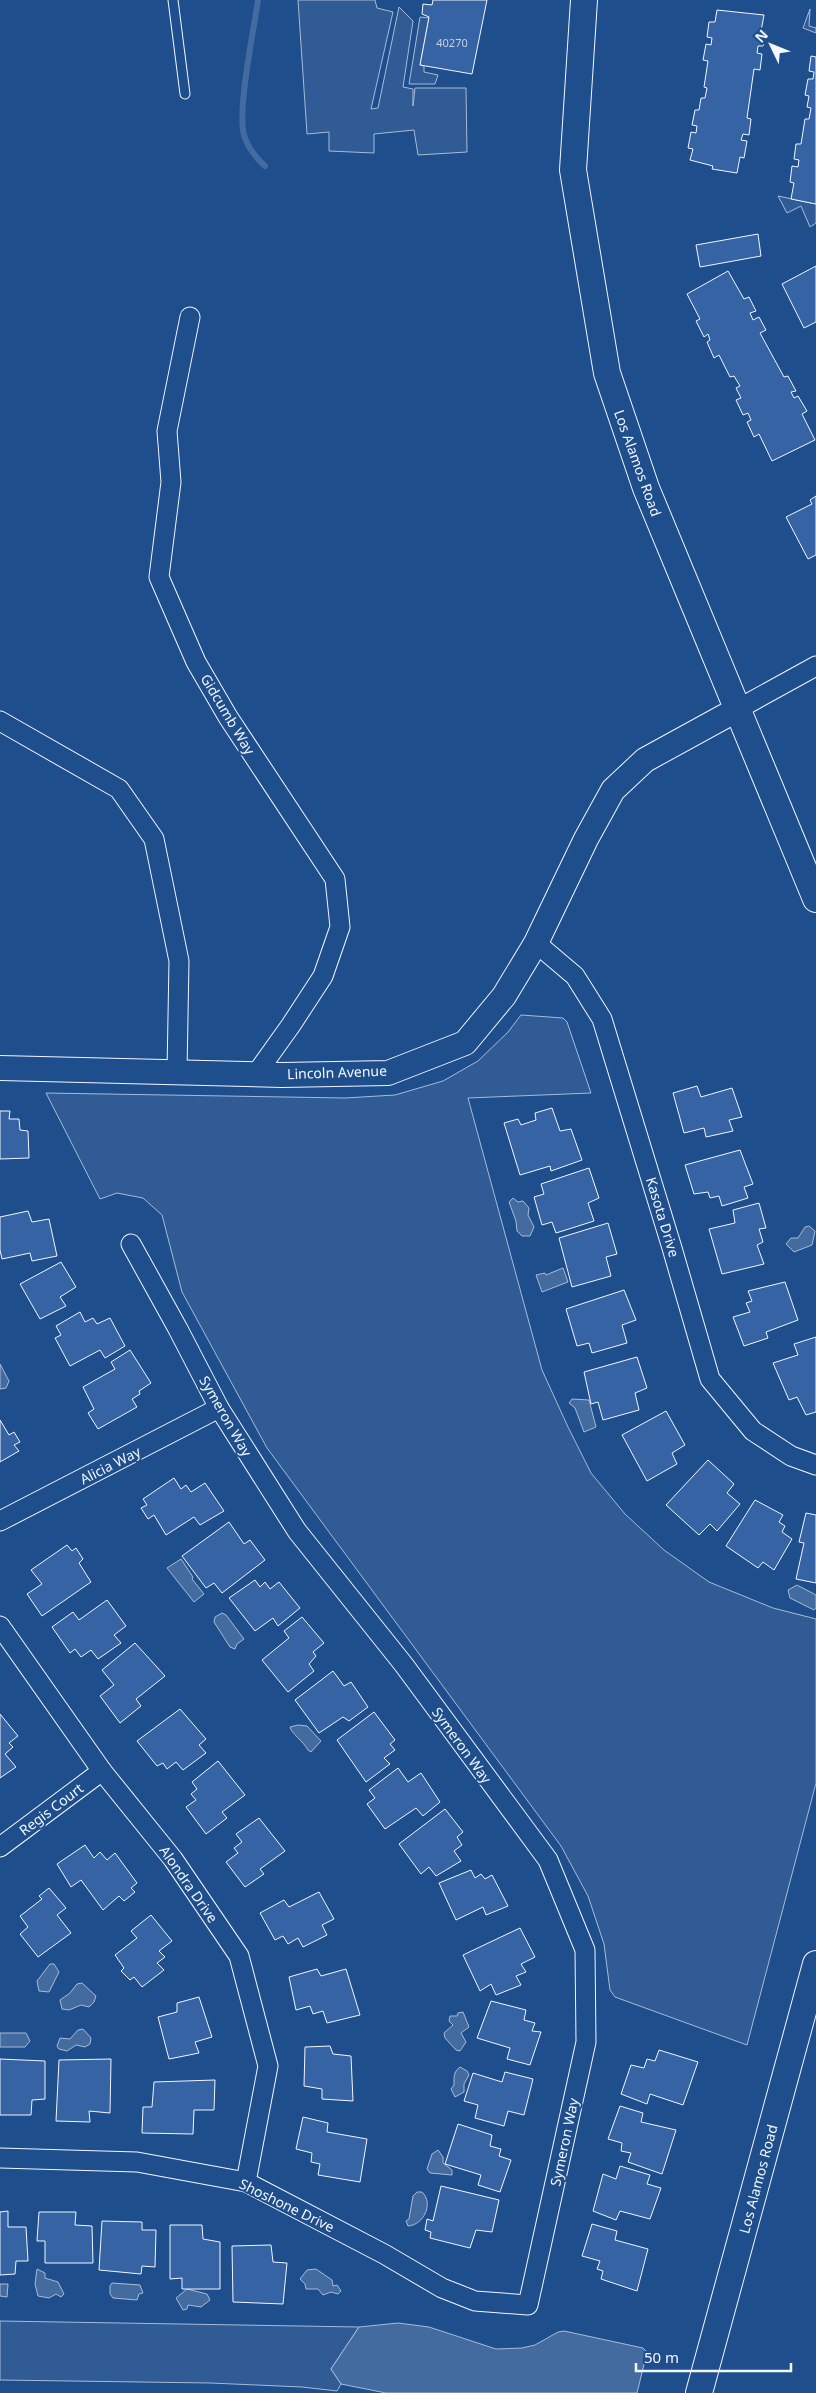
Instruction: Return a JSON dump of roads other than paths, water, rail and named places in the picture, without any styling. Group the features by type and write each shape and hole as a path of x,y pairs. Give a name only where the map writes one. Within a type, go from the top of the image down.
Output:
{"main road":[{"name":"Los Alamos Road","path":"584,0 573,170 606,373 646,488 816,899"},
{"name":"Los Alamos Road","path":"699,2393 816,1964"}],"street":[{"name":"Gidcumb Way","path":"190,317 167,431 171,482 159,577 196,662 228,717 335,879 340,927 323,976 256,1074"},
{"path":"738,709 816,666"},
{"name":"Lincoln Avenue","path":"0,1068 256,1074 388,1073 465,1043 504,996 536,943 586,839 613,790 645,760 738,709"},
{"path":"0,722 119,789 154,839 179,961 177,1072"},
{"name":"Kasota Drive","path":"536,943 575,976 602,1019 670,1238 710,1379 753,1431 791,1456 816,1465"},
{"name":"Symeron Way","path":"131,1244 219,1408 296,1531 404,1665 548,1860 585,1950 586,2042 528,2305"},
{"name":"Alicia Way","path":"0,1521 219,1408"},
{"name":"Alondra Drive","path":"0,1626 102,1771 173,1858 239,1956 268,2066 246,2182"},
{"name":"Regis Court","path":"0,1847 102,1771"},
{"name":"Shoshone Drive","path":"0,2158 137,2162 246,2182 384,2254 442,2288 475,2301 528,2305"}],"lane":[{"path":"173,0 185,94"}],"waterway":[{"path":"258,0 244,89 242,123 248,144 255,156 265,166"}]}
